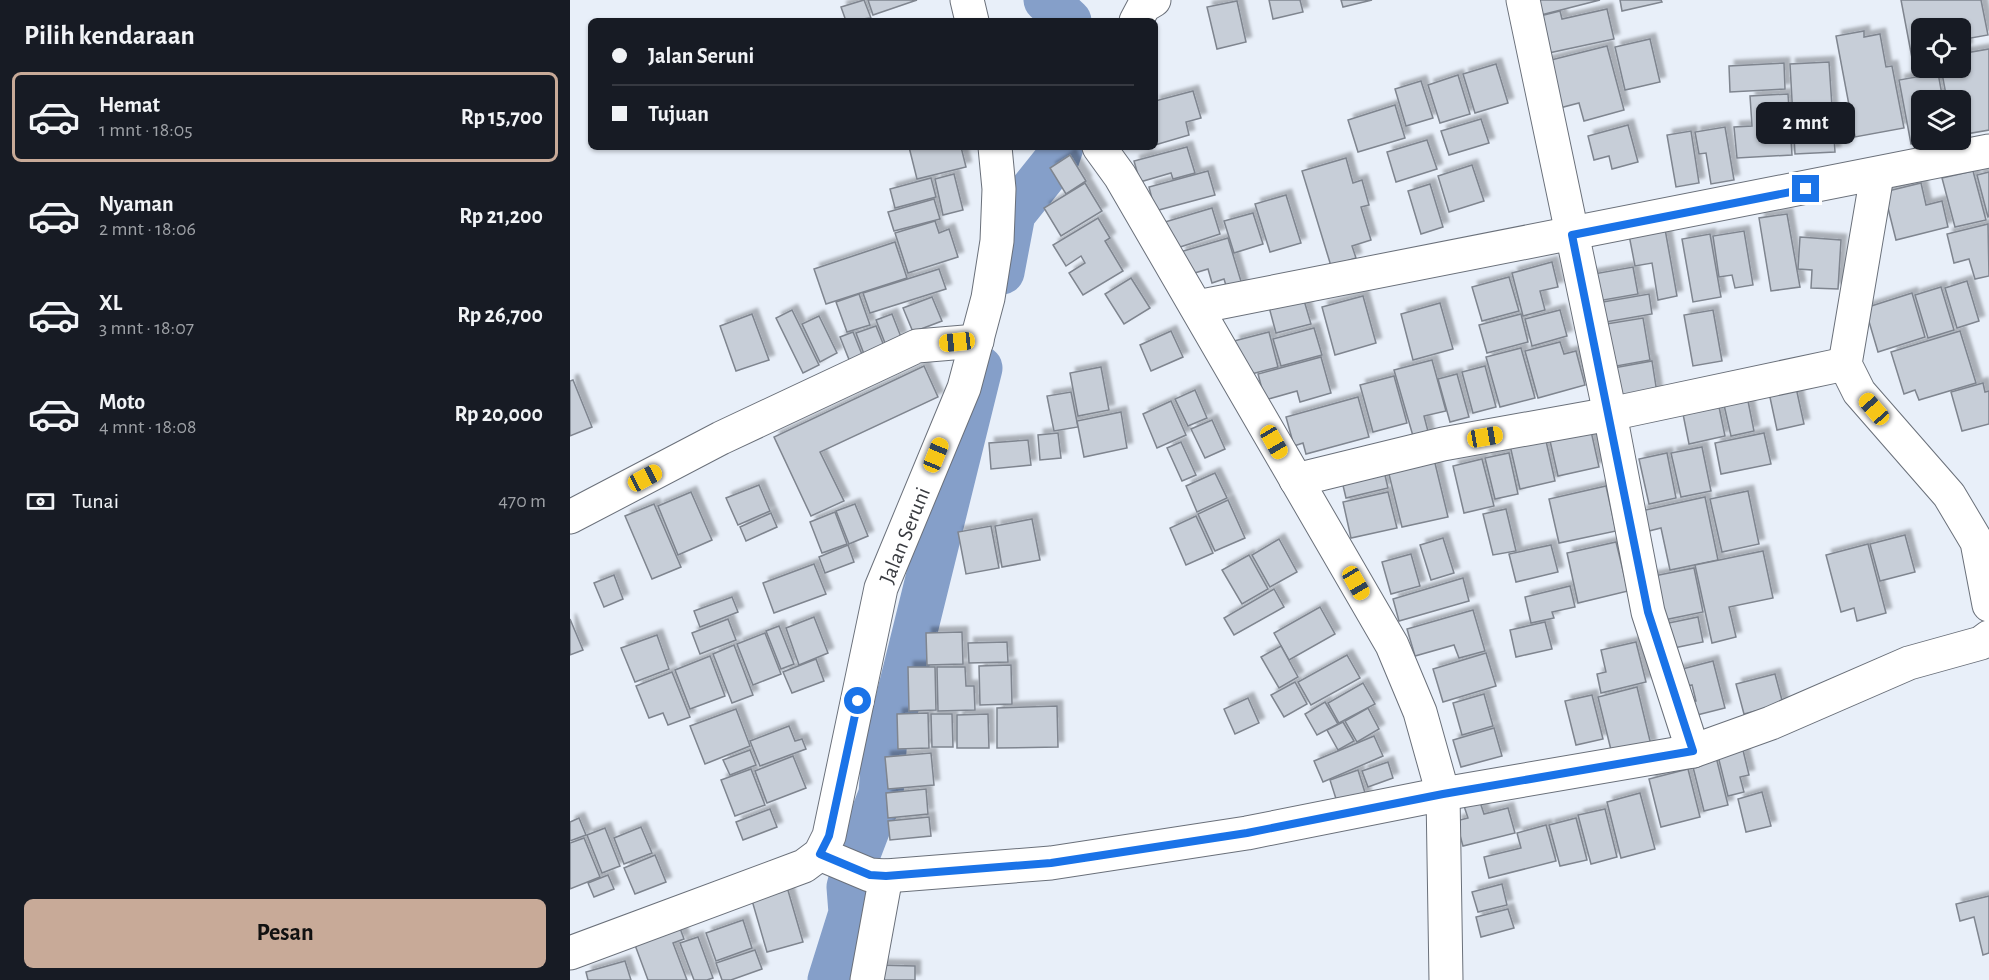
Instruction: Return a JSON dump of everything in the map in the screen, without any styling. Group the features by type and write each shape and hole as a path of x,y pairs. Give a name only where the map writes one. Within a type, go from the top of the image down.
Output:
{"street":[{"path":"967,0 971,18"},
{"path":"1138,18 1144,6 1154,0"},
{"path":"1523,0 1610,414 1648,612 1693,751"},
{"name":"Jalan Seruni","path":"830,859 829,836 881,588 964,388 988,298 997,241 999,189 995,150"},
{"path":"1101,150 1120,176 1197,307 1392,645 1420,712 1443,794 1446,980"},
{"path":"1197,307 1572,235 1989,151"},
{"path":"1876,175 1845,364 1859,392 1949,495 1977,542 1989,605"},
{"path":"570,517 721,438 917,346 977,340"},
{"path":"1296,480 1443,444 1610,414 1845,364"},
{"path":"570,952 804,866 830,859 878,876 1051,863 1247,833 1443,794 1693,751 1771,723 1908,663 1981,643 1989,637"},
{"path":"867,980 878,876"}],"building":[{"path":"864,0 871,18 845,18 841,7"},
{"path":"868,0 917,0 873,15"},
{"path":"1269,0 1300,0 1303,12 1273,19"},
{"path":"1341,0 1372,0 1343,7"},
{"path":"1538,0 1600,0 1541,15"},
{"path":"1620,0 1661,0 1662,2 1622,11"},
{"path":"1901,0 1981,0 1988,35 1971,38 1971,18 1911,18 1911,53"},
{"path":"1237,1 1246,42 1217,49 1207,7"},
{"path":"1607,9 1614,39 1544,54 1536,17 1560,11 1562,19"},
{"path":"1864,31 1864,37 1880,34 1886,67 1892,66 1904,128 1855,137 1836,36"},
{"path":"1650,39 1660,82 1625,90 1615,47"},
{"path":"1607,46 1624,110 1584,121 1579,103 1552,110 1539,63"},
{"path":"1989,49 1989,130 1971,133 1971,90 1945,90 1943,78 1971,78 1971,52"},
{"path":"1829,62 1835,152 1795,154 1790,64"},
{"path":"1784,63 1785,89 1730,92 1729,66"},
{"path":"1496,64 1508,103 1475,113 1463,74"},
{"path":"1458,75 1470,114 1440,123 1428,85"},
{"path":"1939,78 1941,90 1911,90 1911,144 1899,80"},
{"path":"1421,81 1433,118 1406,126 1395,89"},
{"path":"1193,91 1201,118 1186,122 1189,135 1158,144 1158,100"},
{"path":"1788,94 1792,155 1737,158 1734,127 1752,126 1750,96"},
{"path":"1395,105 1405,138 1358,152 1348,120"},
{"path":"1481,119 1489,143 1449,155 1441,131"},
{"path":"1628,125 1638,162 1612,169 1609,156 1594,160 1588,136"},
{"path":"1725,127 1734,180 1711,184 1706,153 1699,154 1695,132"},
{"path":"1691,131 1699,183 1676,187 1667,135"},
{"path":"1427,140 1437,169 1396,182 1387,152"},
{"path":"1187,147 1195,173 1173,179 1171,173 1140,182 1134,161"},
{"path":"910,150 962,150 966,167 917,179"},
{"path":"1070,155 1086,181 1066,194 1050,168"},
{"path":"1346,158 1353,183 1362,180 1369,205 1361,207 1371,240 1352,246 1356,258 1331,266 1302,171"},
{"path":"1472,165 1484,201 1449,212 1438,176"},
{"path":"1208,171 1215,195 1155,211 1149,187"},
{"path":"1973,171 1986,220 1955,227 1942,178"},
{"path":"1989,172 1989,216 1988,217 1977,175"},
{"path":"954,174 963,210 943,215 935,179"},
{"path":"931,178 936,197 895,208 890,189"},
{"path":"1085,183 1102,211 1061,236 1044,208"},
{"path":"1921,183 1926,205 1942,201 1948,227 1896,240 1884,192"},
{"path":"1430,184 1443,227 1421,234 1408,191"},
{"path":"1286,195 1301,243 1270,252 1255,204"},
{"path":"934,199 940,219 894,231 888,212"},
{"path":"1212,208 1220,234 1174,249 1165,222"},
{"path":"1253,213 1263,244 1234,253 1224,221"},
{"path":"1787,214 1800,287 1771,291 1759,218"},
{"path":"1098,218 1110,238 1105,241 1123,271 1083,295 1069,273 1085,263 1081,256 1066,266 1053,245"},
{"path":"935,221 939,233 949,229 958,257 908,273 895,233"},
{"path":"1988,224 1989,276 1975,279 1969,259 1954,263 1947,234"},
{"path":"1665,229 1677,296 1658,300 1652,263 1635,266 1629,235"},
{"path":"1744,231 1753,285 1735,288 1732,275 1719,277 1713,236"},
{"path":"1710,234 1721,297 1693,302 1682,239"},
{"path":"1800,237 1841,240 1838,289 1811,288 1812,270 1798,269"},
{"path":"1228,238 1243,288 1228,292 1224,279 1212,283 1208,269 1188,275 1180,252"},
{"path":"895,242 907,278 826,304 814,269"},
{"path":"1552,262 1558,287 1540,291 1545,310 1523,316 1512,273"},
{"path":"1633,267 1638,294 1592,302 1588,275"},
{"path":"939,269 946,289 870,313 863,293"},
{"path":"1509,277 1519,311 1482,321 1472,287"},
{"path":"1131,278 1150,308 1124,324 1105,294"},
{"path":"1967,281 1979,321 1957,328 1945,288"},
{"path":"1941,287 1954,330 1928,338 1915,295"},
{"path":"1912,293 1925,337 1878,352 1865,308"},
{"path":"859,294 870,325 847,332 836,302"},
{"path":"1649,294 1652,314 1600,323 1597,303"},
{"path":"1363,296 1376,343 1335,355 1322,307"},
{"path":"932,297 942,321 913,332 903,308"},
{"path":"1303,297 1311,324 1276,333 1269,307"},
{"path":"1440,303 1453,349 1413,360 1401,314"},
{"path":"792,310 819,365 803,373 776,318"},
{"path":"1560,310 1567,336 1532,346 1525,319"},
{"path":"1713,310 1722,361 1693,366 1684,315"},
{"path":"752,314 769,360 736,371 720,326"},
{"path":"892,314 901,337 885,343 876,320"},
{"path":"1521,314 1528,342 1487,353 1479,325"},
{"path":"819,316 837,353 820,362 802,324"},
{"path":"1643,318 1650,360 1611,367 1594,326"},
{"path":"876,326 884,346 864,354 856,333"},
{"path":"1314,328 1322,355 1281,366 1273,339"},
{"path":"1171,331 1183,357 1151,371 1140,345"},
{"path":"1960,331 1976,383 1919,400 1915,390 1904,394 1891,352"},
{"path":"853,332 863,357 850,362 840,337"},
{"path":"1269,332 1278,367 1244,376 1234,341"},
{"path":"1560,342 1564,354 1576,351 1585,385 1538,398 1525,351"},
{"path":"1521,348 1535,398 1500,407 1486,357"},
{"path":"1321,357 1331,393 1300,402 1297,391 1265,400 1258,374"},
{"path":"1432,360 1446,411 1424,416 1430,439 1415,443 1394,370"},
{"path":"1652,361 1657,393 1613,400 1608,369"},
{"path":"924,366 938,397 820,452 844,501 811,516 774,437"},
{"path":"1485,366 1496,407 1473,413 1462,372"},
{"path":"1101,367 1109,410 1078,416 1070,373"},
{"path":"1457,374 1469,417 1450,422 1438,379"},
{"path":"1394,376 1407,423 1373,432 1360,385"},
{"path":"573,380 592,427 570,436 570,381"},
{"path":"1795,383 1804,424 1777,430 1768,388"},
{"path":"1983,383 1985,392 1989,391 1989,424 1962,431 1951,392"},
{"path":"1195,390 1207,418 1188,426 1175,399"},
{"path":"1746,391 1754,431 1731,436 1722,396"},
{"path":"1071,392 1078,427 1054,431 1047,396"},
{"path":"1358,397 1369,437 1306,454 1303,443 1294,446 1286,417"},
{"path":"1717,397 1725,436 1689,444 1681,404"},
{"path":"1171,401 1186,435 1157,448 1143,414"},
{"path":"1121,412 1127,448 1084,457 1077,421"},
{"path":"1212,420 1225,449 1205,458 1191,429"},
{"path":"1589,422 1599,467 1558,476 1548,432"},
{"path":"1544,432 1555,481 1520,489 1509,441"},
{"path":"1058,433 1061,458 1040,460 1038,435"},
{"path":"1764,433 1771,464 1721,474 1715,443"},
{"path":"1028,440 1031,465 991,469 989,443"},
{"path":"1181,442 1196,475 1182,481 1167,448"},
{"path":"1702,447 1711,491 1681,497 1671,453"},
{"path":"1509,453 1518,494 1495,499 1485,458"},
{"path":"1667,453 1676,498 1649,504 1639,459"},
{"path":"1433,455 1448,517 1402,527 1387,466"},
{"path":"1482,459 1494,506 1464,513 1453,466"},
{"path":"1383,467 1388,488 1346,498 1341,477"},
{"path":"1215,473 1227,498 1197,512 1186,486"},
{"path":"759,485 770,511 738,525 726,498"},
{"path":"1606,486 1616,531 1559,543 1549,499"},
{"path":"1748,491 1759,544 1722,552 1710,499"},
{"path":"691,492 712,540 678,555 658,506"},
{"path":"1388,492 1397,528 1351,538 1343,502"},
{"path":"1705,497 1718,560 1670,570 1661,528 1645,532 1641,511"},
{"path":"1228,500 1245,538 1215,551 1198,514"},
{"path":"654,504 681,567 652,579 625,516"},
{"path":"855,504 868,536 849,544 836,511"},
{"path":"1506,509 1516,551 1493,555 1483,514"},
{"path":"835,512 847,544 822,553 810,522"},
{"path":"771,513 777,527 746,541 740,527"},
{"path":"1196,516 1213,553 1186,565 1170,528"},
{"path":"1032,519 1040,560 1002,567 995,526"},
{"path":"991,526 999,568 966,574 958,532"},
{"path":"1905,535 1915,572 1880,581 1870,544"},
{"path":"1443,538 1454,573 1431,580 1420,545"},
{"path":"1279,539 1297,572 1270,587 1252,555"},
{"path":"1616,542 1628,591 1578,603 1567,553"},
{"path":"1868,544 1886,613 1857,621 1854,608 1841,612 1826,555"},
{"path":"848,545 854,562 825,573 819,557"},
{"path":"1551,545 1558,572 1516,582 1509,554"},
{"path":"1763,551 1773,598 1729,607 1736,637 1712,643 1695,565"},
{"path":"1411,554 1420,586 1391,594 1382,562"},
{"path":"1249,555 1268,589 1242,604 1222,570"},
{"path":"814,564 826,594 774,613 763,583"},
{"path":"1694,568 1703,612 1654,622 1644,578"},
{"path":"614,575 623,599 604,607 594,583"},
{"path":"1463,578 1469,601 1399,621 1393,599"},
{"path":"1570,586 1575,607 1552,612 1554,618 1531,623 1525,597"},
{"path":"1274,589 1284,607 1234,635 1224,618"},
{"path":"732,597 738,612 700,627 694,611"},
{"path":"1320,607 1335,634 1289,660 1274,633"},
{"path":"1473,610 1485,651 1459,658 1454,645 1415,656 1407,629"},
{"path":"814,617 828,653 799,665 786,628"},
{"path":"1698,617 1703,642 1664,650 1659,625"},
{"path":"570,619 583,650 570,655"},
{"path":"728,619 736,640 700,654 692,633"},
{"path":"1545,622 1552,649 1516,657 1510,630"},
{"path":"779,626 794,664 781,669 766,631"},
{"path":"962,632 963,664 927,665 926,633"},
{"path":"765,633 781,674 753,685 737,644"},
{"path":"657,635 669,669 635,682 621,648"},
{"path":"1007,642 1008,662 969,663 968,643"},
{"path":"1636,642 1646,682 1601,693 1597,674 1606,672 1601,650"},
{"path":"734,645 753,695 732,703 713,654"},
{"path":"1281,646 1298,677 1279,688 1261,657"},
{"path":"1486,653 1496,686 1443,702 1433,669"},
{"path":"1347,655 1360,678 1311,705 1298,682"},
{"path":"710,656 725,696 690,709 675,670"},
{"path":"816,659 824,681 792,693 783,672"},
{"path":"1713,661 1725,708 1685,718 1682,705 1696,701 1692,685 1675,689 1671,672"},
{"path":"1011,665 1012,704 980,705 979,666"},
{"path":"908,667 935,667 936,710 909,711"},
{"path":"937,667 965,667 966,686 974,686 975,710 938,711"},
{"path":"672,672 690,717 668,725 663,713 649,718 636,686"},
{"path":"1775,674 1783,704 1744,714 1736,684"},
{"path":"1295,682 1307,704 1284,717 1271,695"},
{"path":"1363,683 1375,704 1339,723 1328,703"},
{"path":"1637,687 1651,745 1612,754 1598,697"},
{"path":"1484,694 1493,726 1462,735 1453,703"},
{"path":"1592,695 1603,739 1576,745 1565,701"},
{"path":"1248,698 1259,723 1235,734 1224,709"},
{"path":"1325,702 1338,724 1317,735 1305,714"},
{"path":"1057,706 1058,747 997,748 997,708"},
{"path":"1368,708 1379,729 1357,742 1345,721"},
{"path":"736,709 750,746 705,764 690,726"},
{"path":"928,713 929,748 898,749 897,714"},
{"path":"931,714 952,714 953,747 932,747"},
{"path":"988,714 989,748 957,748 957,715"},
{"path":"1343,722 1354,741 1338,750 1327,730"},
{"path":"789,726 795,741 802,739 806,749 760,766 750,741"},
{"path":"1494,728 1502,756 1461,767 1453,740"},
{"path":"1374,736 1383,756 1323,782 1314,761"},
{"path":"1741,742 1749,775 1740,777 1744,792 1728,796 1716,748"},
{"path":"750,750 756,765 730,775 723,760"},
{"path":"931,753 934,785 888,789 885,757"},
{"path":"1715,753 1728,805 1704,811 1691,759"},
{"path":"793,756 806,788 767,803 755,771"},
{"path":"1388,762 1393,778 1368,787 1362,771"},
{"path":"751,769 765,805 735,816 721,780"},
{"path":"1688,769 1700,817 1661,827 1649,779"},
{"path":"1358,770 1366,796 1338,805 1330,780"},
{"path":"926,789 928,814 888,818 886,793"},
{"path":"1762,792 1771,826 1746,832 1738,799"},
{"path":"1640,793 1655,849 1621,858 1607,802"},
{"path":"1480,802 1484,814 1508,808 1515,833 1463,846 1456,821 1468,818 1464,806"},
{"path":"770,809 777,827 743,840 736,822"},
{"path":"1605,809 1617,857 1591,864 1578,815"},
{"path":"929,817 931,836 890,840 888,821"},
{"path":"579,818 586,835 570,841 570,822"},
{"path":"1576,818 1587,860 1560,866 1549,825"},
{"path":"1546,825 1556,861 1489,878 1484,857 1521,848 1517,833"},
{"path":"641,827 652,853 624,864 614,838"},
{"path":"605,828 620,866 602,873 587,835"},
{"path":"584,838 600,877 570,889 570,843"},
{"path":"655,855 666,882 635,894 624,868"},
{"path":"608,875 614,889 594,897 588,883"},
{"path":"1502,884 1507,905 1478,912 1472,892"},
{"path":"787,887 803,942 767,952 751,897"},
{"path":"1989,896 1989,953 1983,955 1974,917 1960,921 1956,904"},
{"path":"1508,909 1514,928 1481,937 1476,917"},
{"path":"677,920 684,939 673,943 687,980 648,980 632,937"},
{"path":"743,920 752,948 716,961 706,933"},
{"path":"698,937 713,978 707,980 694,980 680,943"},
{"path":"755,950 762,969 731,980 722,980 716,963"},
{"path":"625,961 631,980 588,980 586,972"},
{"path":"875,965 915,966 915,980 875,980"}],"waterway":[{"path":"1046,0 1066,18"},
{"path":"1002,272 1013,214 1057,159 1060,150"},
{"path":"830,980 851,913 849,887 858,854 881,794 885,736 895,712 980,368"}],"route":[{"path":"858,701 829,836 820,854 870,875 886,876 1051,863 1247,833 1443,794 1693,751 1648,612 1610,414 1572,235 1806,189"}]}
